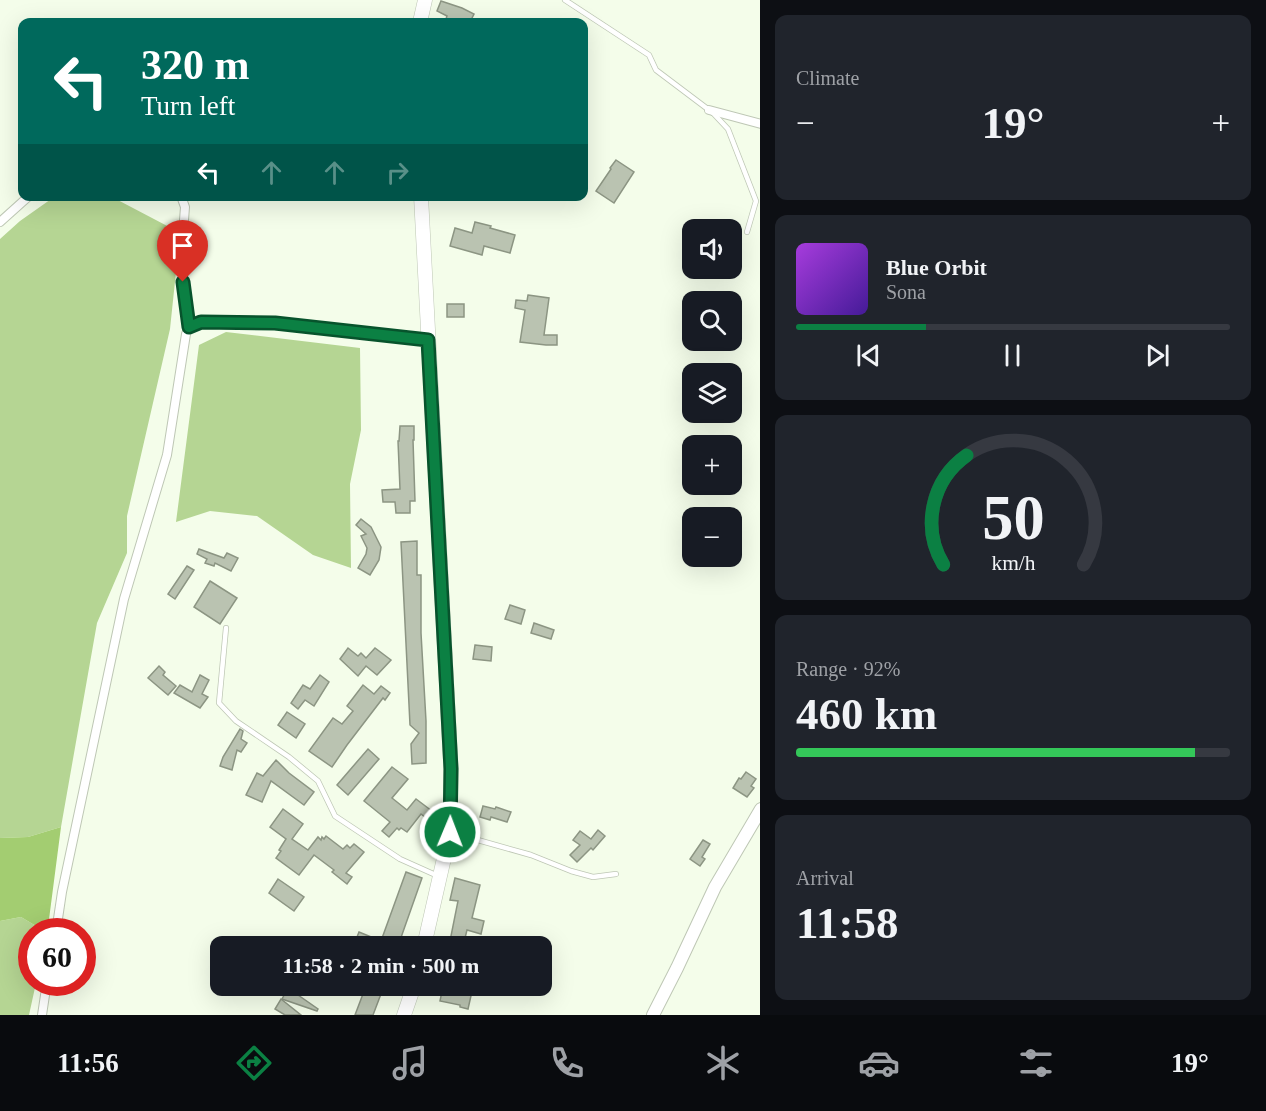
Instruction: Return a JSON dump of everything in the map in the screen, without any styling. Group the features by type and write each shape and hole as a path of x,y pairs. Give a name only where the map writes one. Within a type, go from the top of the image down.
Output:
{"main road":[{"path":"421,18 425,0"},
{"path":"421,201 451,769 450,832 426,936"},
{"path":"404,1015 411,996"}],"street":[{"path":"709,110 760,124"},
{"path":"0,222 23,201"},
{"path":"58,918 124,599 167,455 186,333 189,327 181,259 182,201"},
{"path":"189,327 201,322 275,323 428,340"},
{"path":"653,1015 715,887 760,809"},
{"path":"42,1015 45,996"}],"lane":[{"path":"565,0 649,55 656,70 709,110 728,129 756,201 747,232"},
{"path":"226,628 219,703 236,721 289,757 318,781 335,816 400,859 440,877"},
{"path":"450,832 531,855 592,877 616,874"}],"shaded area":[{"path":"48,201 120,201 173,229 176,272 170,329 127,516 127,553 97,623 61,827 28,837 0,838 0,239"},
{"path":"226,332 360,348 361,430 350,484 351,568 313,555 257,516 210,511 176,522 199,345"},
{"path":"61,827 49,918 21,917 0,921 0,838 28,837"},
{"path":"21,917 23,918 18,918 18,996 33,996 29,1015 0,1015 0,921"}],"building":[{"path":"441,1 474,14 472,18 446,18 447,16 437,11"},
{"path":"616,160 634,172 614,203 596,191"},
{"path":"475,222 515,235 510,253 484,246 482,255 450,246 455,228 472,233"},
{"path":"528,295 549,298 544,335 557,335 557,345 520,342 525,310 515,308 516,300 527,301"},
{"path":"447,304 464,304 464,317 447,317"},
{"path":"400,426 414,426 415,501 410,501 410,513 396,513 395,502 383,502 382,490 400,489 398,441"},
{"path":"361,519 371,527 381,547 379,560 370,575 358,568 367,548 361,536 366,534 356,525"},
{"path":"417,541 417,575 421,575 426,763 412,764 411,744 419,733 410,725 401,542"},
{"path":"199,549 224,558 227,553 238,558 231,571 215,563 214,566 205,563 207,559 197,554"},
{"path":"187,566 194,570 175,599 168,594"},
{"path":"210,581 237,598 220,624 194,607"},
{"path":"510,605 525,610 521,624 505,619"},
{"path":"534,623 554,630 551,639 531,633"},
{"path":"475,645 492,647 491,661 473,659"},
{"path":"348,648 358,656 361,653 366,658 375,648 391,660 377,675 366,666 358,676 340,659"},
{"path":"159,666 165,672 163,675 176,686 168,695 148,678"},
{"path":"200,675 209,680 202,694 208,697 200,708 174,693 180,685 192,692"},
{"path":"320,675 329,682 314,706 305,700 298,709 291,703 303,685 310,689"},
{"path":"363,685 374,694 381,686 390,693 385,700 383,698 332,767 309,751 333,718 342,724 353,711 347,706"},
{"path":"287,712 305,724 296,738 278,725"},
{"path":"240,729 243,731 241,739 247,743 241,752 237,750 232,770 220,766 223,757"},
{"path":"368,749 379,759 348,795 337,785"},
{"path":"276,760 314,792 304,805 271,781 262,802 246,795 257,773 263,776"},
{"path":"392,767 408,779 392,798 407,810 416,799 432,811 426,818 421,814 407,832 397,828 389,837 382,831 390,822 364,801"},
{"path":"746,772 756,779 751,786 754,788 747,797 733,788"},
{"path":"483,806 511,812 507,822 491,817 490,820 480,817"},
{"path":"283,809 303,824 292,839 308,850 318,837 321,840 326,836 343,849 347,845 350,848 354,844 364,852 346,873 352,877 347,884 332,872 334,870 314,855 299,875 276,858 286,839 270,827"},
{"path":"598,830 605,836 593,850 591,848 577,862 570,855 580,845 573,840 580,831 591,839"},
{"path":"703,840 710,844 702,857 705,859 700,866 690,859"},
{"path":"406,872 422,878 402,936 383,936"},
{"path":"455,878 480,885 472,918 484,921 481,934 467,930 466,936 451,936 458,901 450,900"},
{"path":"278,879 304,897 294,911 269,893"},
{"path":"359,932 369,936 357,936"},
{"path":"284,996 299,996 318,1009 317,1011 282,999"},
{"path":"362,996 380,996 373,1015 355,1015"},
{"path":"441,996 471,996 468,1009 440,1001"},
{"path":"281,999 301,1015 285,1015 275,1009"}],"route":[{"path":"183,282 189,327 201,322 275,323 428,340 451,769 450,832"}]}
